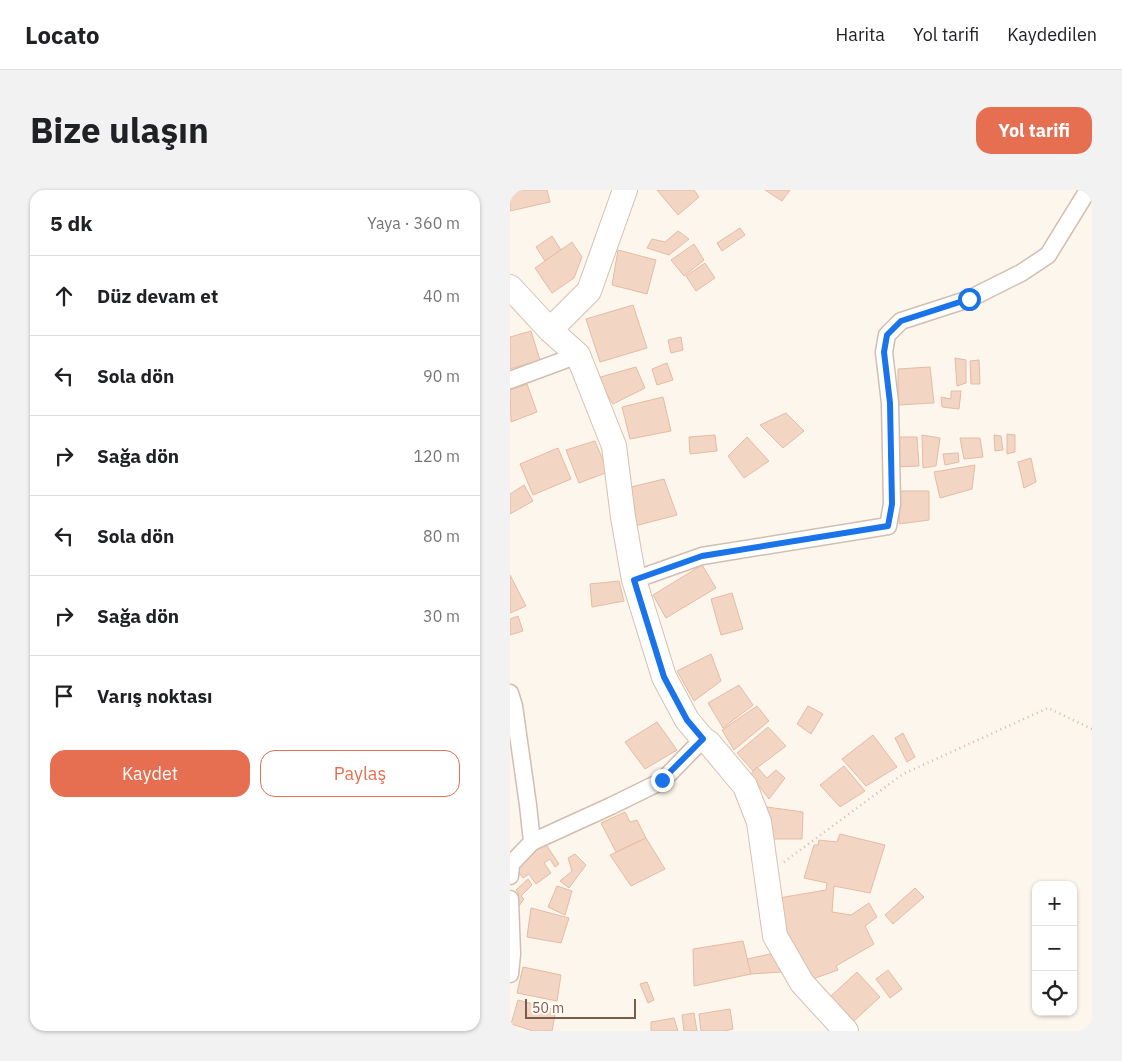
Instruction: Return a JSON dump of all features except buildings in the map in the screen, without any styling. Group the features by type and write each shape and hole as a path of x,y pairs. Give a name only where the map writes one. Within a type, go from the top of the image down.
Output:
{"street":[{"path":"550,330 589,291 625,190"},
{"path":"634,580 702,556 888,526 892,504 890,403 884,352 887,335 901,321 969,299 1021,273 1048,255 1088,190"},
{"path":"510,287 550,330 578,355 614,446 623,517 634,580 664,677 687,720 745,786 759,822 776,936 802,983 846,1031"},
{"path":"510,380 578,355"},
{"path":"510,693 514,706 532,842"},
{"path":"510,876 511,864 532,842 662,780 703,739"},
{"path":"510,900 512,954 510,974"}],"path":[{"path":"766,875 903,774 1048,708 1092,729"}],"route":[{"path":"662,780 703,739 687,720 664,677 634,580 702,556 888,526 892,504 890,403 884,352 887,335 901,321 969,299"}]}
